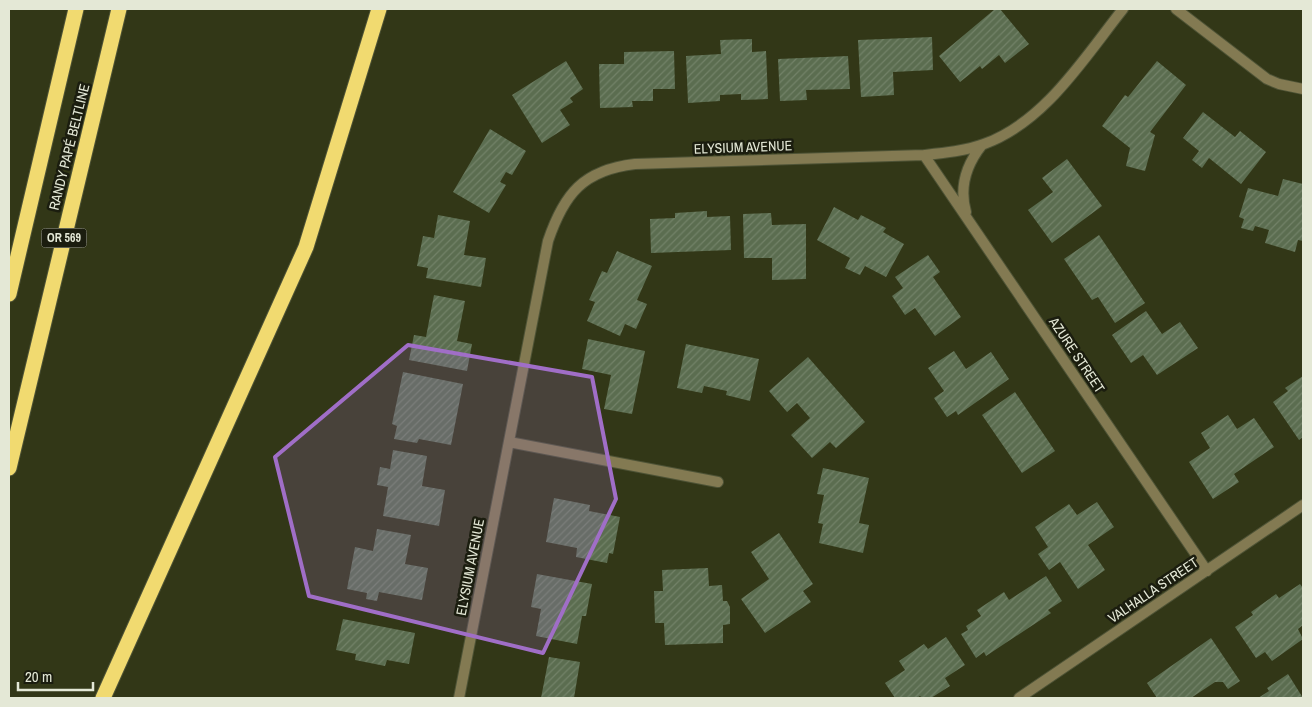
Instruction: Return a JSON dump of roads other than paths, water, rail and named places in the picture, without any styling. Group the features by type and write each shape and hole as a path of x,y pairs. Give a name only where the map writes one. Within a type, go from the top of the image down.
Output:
{"highway":[{"name":"RANDY PAPÉ BELTLINE","path":"9,294 76,9"},
{"name":"RANDY PAPÉ BELTLINE","path":"9,468 119,9"},
{"path":"102,698 306,247 379,9"}],"street":[{"name":"ELYSIUM AVENUE","path":"459,698 548,241 556,217 568,197 599,172 617,166 924,155 964,150 982,145 1003,136 1040,110 1123,9"},
{"path":"1176,9 1267,79 1279,84 1303,89"},
{"path":"968,220 963,202 963,184 967,168 974,154 982,145"},
{"name":"AZURE STREET","path":"924,155 1207,570"},
{"path":"508,442 718,482"},
{"name":"VALHALLA STREET","path":"1019,698 1303,505"}]}
